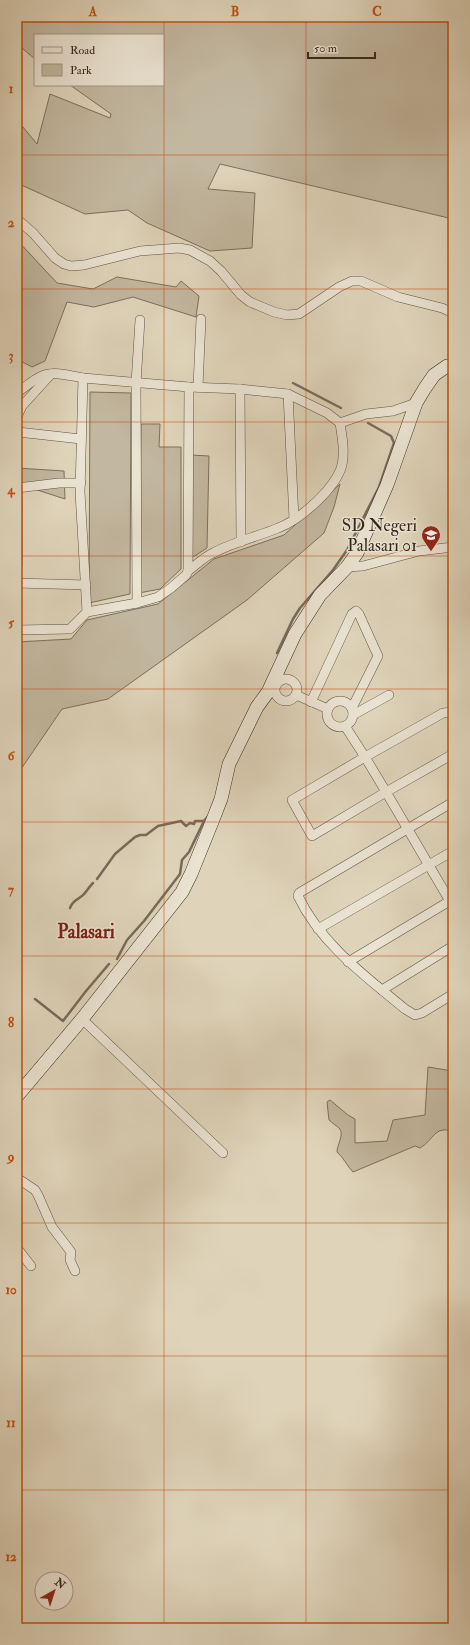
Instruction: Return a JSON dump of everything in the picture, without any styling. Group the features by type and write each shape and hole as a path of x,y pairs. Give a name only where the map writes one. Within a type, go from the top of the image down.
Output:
{"main road":[{"path":"17,1096 82,1019 182,892 212,822 220,799 229,764 257,706 274,683 305,615 320,595 347,567 357,553 387,485 416,404 434,375 447,366 453,366"}],"street":[{"path":"17,219 33,233 55,258 64,264 71,266 84,266 140,251 179,248 190,250 210,261 221,271 241,295 250,302 274,312 288,315 299,314 339,287 352,281 361,281 370,283 398,297 442,308 453,313"},
{"path":"188,571 193,387 201,319"},
{"path":"137,603 136,382 140,320"},
{"path":"17,417 22,406 51,374"},
{"path":"17,393 40,377 51,374 71,375 83,378 193,387 240,389 288,394 328,413 340,423 344,454 339,474 316,502 294,519 279,528 264,532 211,553 188,571 171,588 158,596 137,603 87,612 70,628 17,630"},
{"path":"83,378 80,439 80,483 87,612"},
{"path":"240,389 241,542"},
{"path":"288,394 294,519"},
{"path":"340,423 366,414 392,411 416,404"},
{"path":"18,432 80,439"},
{"path":"17,488 59,483 80,483"},
{"path":"347,567 363,566 419,551 453,547"},
{"path":"17,583 86,585"},
{"path":"311,702 352,614 356,611 359,614 378,656 352,712"},
{"path":"286,679 292,682 296,688 296,695 290,700 280,699 276,694 274,683 286,679"},
{"path":"296,695 328,710"},
{"path":"352,712 389,695"},
{"path":"341,702 349,705 352,712 352,721 345,726 337,727 330,722 328,710 333,704 341,702"},
{"path":"453,712 443,713 292,800 312,836 453,754"},
{"path":"345,726 408,828 428,865 452,902 348,962"},
{"path":"453,802 299,893 298,896 318,929 348,962 405,1009 415,1015 422,1013 453,994"},
{"path":"318,929 453,851"},
{"path":"382,990 453,946"},
{"path":"82,1019 223,1153"},
{"path":"17,1178 34,1190 38,1195 52,1227 71,1252 70,1260 76,1271"},
{"path":"17,1248 32,1266"}],"green space":[{"path":"17,17 453,17 453,219 220,164 208,189 255,193 252,248 210,251 147,223 128,210 85,214 17,183 17,120 37,144 50,94 110,118 111,114 71,86 164,86 164,34 34,34 34,58 17,44"},
{"path":"17,240 57,283 93,289 117,277 176,287 181,281 199,296 196,317 133,297 94,307 67,302 45,361 32,367 17,359"},
{"path":"90,392 131,393 130,594 89,603"},
{"path":"141,424 160,424 159,447 181,447 181,569 160,589 139,593"},
{"path":"190,455 209,456 207,548 190,559"},
{"path":"17,468 64,471 65,499 22,485 22,566 17,565"},
{"path":"340,484 334,507 324,533 247,600 108,699 62,709 17,775 17,642 71,639 87,620 158,604 214,559 284,535"},
{"path":"428,1067 453,1071 453,1132 442,1130 435,1134 420,1148 415,1146 353,1172 337,1152 341,1131 329,1120 327,1102 330,1100 355,1119 355,1143 387,1141 393,1120 425,1115"}],"waterway":[{"path":"293,383 341,408"},
{"path":"277,653 293,619 300,608 333,570 347,550 379,487 394,443 391,436 368,423"},
{"path":"117,959 127,940 144,921 180,874 182,860 189,852 204,821 209,815"},
{"path":"97,879 115,854 135,837 146,835 158,826 181,821 186,826 190,823 194,824 195,821 204,821"},
{"path":"70,908 74,901 82,896 93,883"},
{"path":"35,999 63,1021 109,964"}],"place":[{"name":"SD Negeri Palasari 01","path":"431,552"}],"district":[{"name":"Palasari","path":"86,932"}]}
